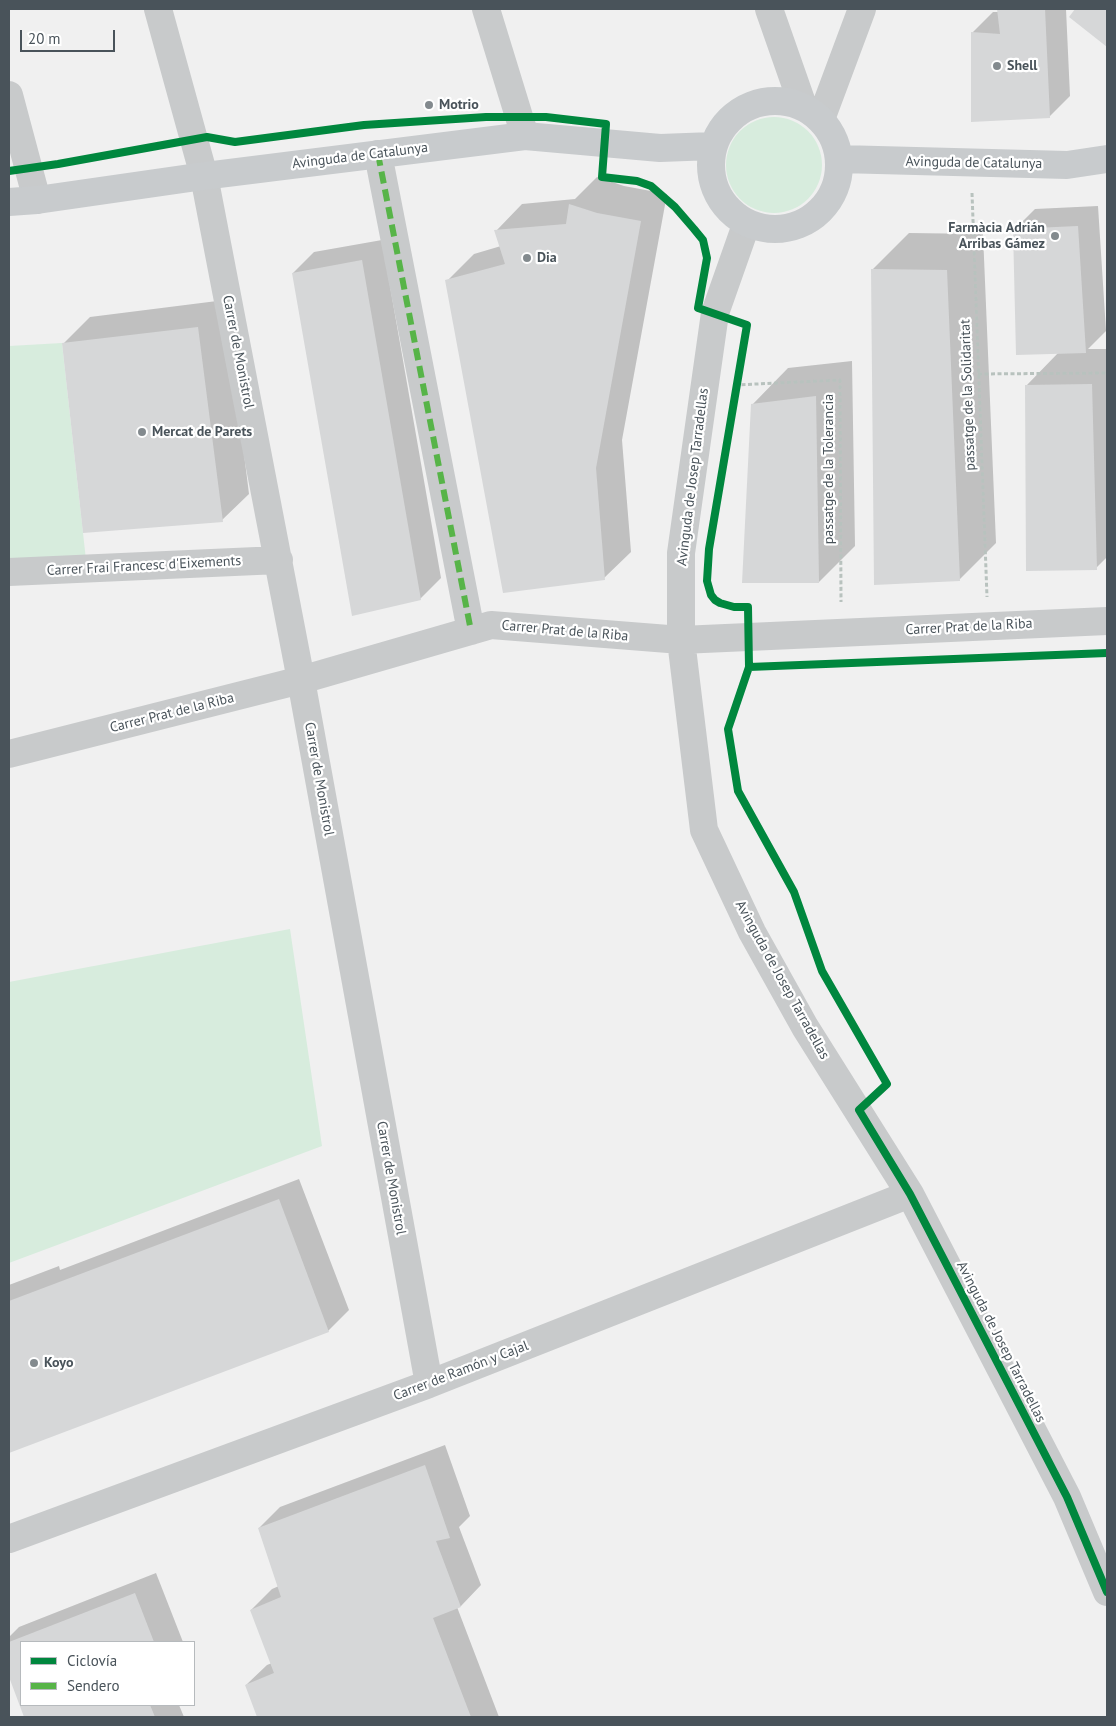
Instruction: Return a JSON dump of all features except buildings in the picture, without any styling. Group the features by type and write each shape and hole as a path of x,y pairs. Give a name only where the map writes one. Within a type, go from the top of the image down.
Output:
{"street":[{"name":"Carrer de Monistrol","path":"158,9 204,176 279,560 429,1384"},
{"path":"486,9 525,136"},
{"path":"769,9 777,36 812,113 834,138 840,159 838,182 828,202 813,218 792,228 770,230 746,225 716,193 710,170 713,146 723,126 738,111 759,102 781,100 812,113"},
{"path":"812,113 862,9"},
{"path":"9,94 37,200"},
{"name":"Avinguda de Catalunya","path":"9,202 37,200 204,176 525,136 660,148 713,146"},
{"path":"378,154 471,630"},
{"name":"Avinguda de Catalunya","path":"840,159 1067,165 1107,159"},
{"name":"Avinguda de Josep Tarradellas","path":"746,225 716,313 681,553 681,640 704,830 752,932 806,1026 910,1194 1067,1497 1107,1592"},
{"name":"Carrer Frai Francesc d'Eixements","path":"9,572 279,560"},
{"name":"Carrer Prat de la Riba","path":"9,754 301,680 491,625 681,640 1107,621"},
{"name":"Carrer de Ramón y Cajal","path":"9,1539 429,1384 910,1194"}],"path":[{"path":"978,374 1107,373"},
{"path":"735,394 738,376"}],"green space":[{"path":"774,117 793,120 808,131 819,146 822,165 819,184 808,199 793,210 774,213 755,210 740,199 729,184 726,165 729,146 740,131 755,120"},
{"path":"62,343 87,569 9,572 9,346"},
{"path":"290,929 322,1146 9,1263 9,982"}],"marked path":[{"path":"378,154 471,631"}],"cycle path":[{"path":"9,171 207,137 235,142 364,125 486,117 546,117 606,124 602,177 637,181 651,186 675,207 703,240 707,258 698,308 747,325 709,549 707,581 711,595 715,600 734,607 748,607 749,667 728,729 738,791 794,892 822,971 887,1084 859,1110 910,1194 1067,1497 1107,1592"},
{"path":"749,667 1107,653"}],"place":[{"name":"Shell","path":"997,66"},
{"name":"Motrio","path":"429,105"},
{"name":"Farmàcia Adrián Arribas Gámez","path":"1055,236"},
{"name":"Dia","path":"527,258"},
{"name":"Mercat de Parets","path":"142,432"},
{"name":"Koyo","path":"34,1363"}]}
